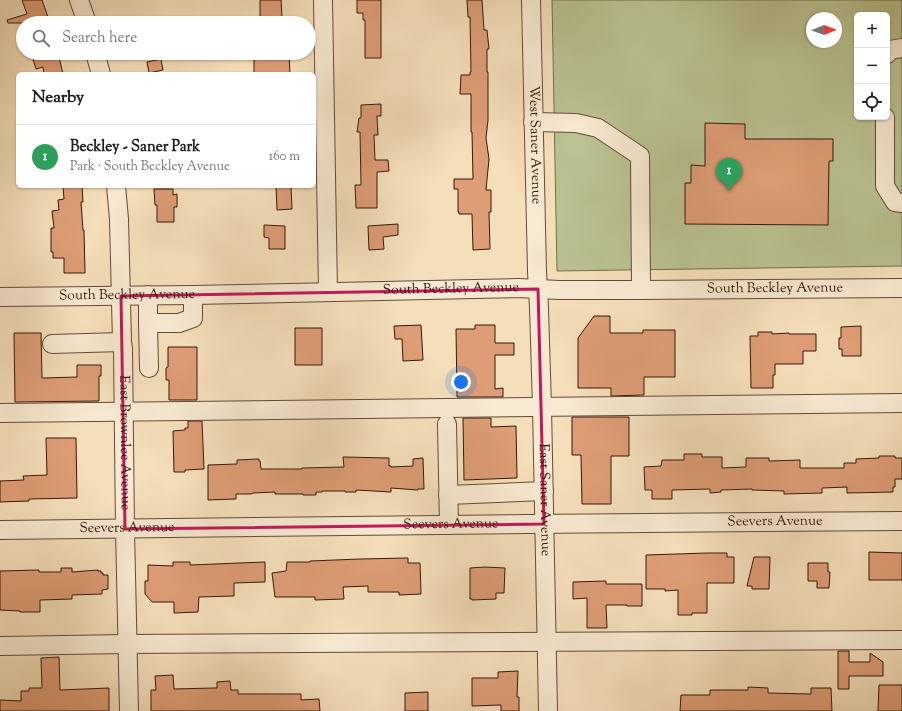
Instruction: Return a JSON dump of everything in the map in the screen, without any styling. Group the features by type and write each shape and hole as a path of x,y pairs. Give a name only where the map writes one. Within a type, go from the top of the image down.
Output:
{"street":[{"path":"80,0 85,16"},
{"path":"323,0 328,292"},
{"name":"West Saner Avenue","path":"531,0 538,289"},
{"path":"890,50 902,48"},
{"path":"97,60 100,72"},
{"path":"885,120 885,186 895,202 902,203"},
{"path":"533,122 576,123 598,128 640,156 641,290"},
{"name":"East Brownlee Avenue","path":"116,188 119,218 123,345 129,711"},
{"name":"South Beckley Avenue","path":"0,297 193,295 519,288 559,290 641,290 902,288"},
{"name":"East Saner Avenue","path":"538,289 540,315 548,711"},
{"path":"148,295 149,368"},
{"path":"148,323 179,323 193,318 193,295"},
{"path":"52,344 123,345 148,349"},
{"path":"0,413 902,403"},
{"path":"447,424 449,525"},
{"path":"448,494 544,491"},
{"name":"Seevers Avenue","path":"0,530 902,521"},
{"path":"0,646 902,640"}],"highlighted area":[{"path":"538,289 544,524 125,529 121,296"}],"green space":[{"path":"552,0 902,0 902,266 557,271"}],"building":[{"path":"22,0 42,0 48,16 20,16 27,14"},
{"path":"260,0 281,0 282,16 260,16"},
{"path":"357,0 381,0 381,58 365,58 365,20 363,20 363,13 357,13"},
{"path":"467,0 482,0 484,30 487,30 489,49 487,49 488,120 486,138 489,159 486,190 491,190 491,212 489,212 490,249 473,250 472,214 459,214 458,189 454,189 454,179 473,179 471,94 460,94 461,75 470,75 471,72 470,17 468,17"},
{"path":"16,17 16,23 8,23 7,20"},
{"path":"33,60 60,60 63,72 44,72 43,67 36,69"},
{"path":"161,60 163,70 149,72 147,62"},
{"path":"254,60 289,60 290,72 254,72"},
{"path":"381,104 381,116 377,116 378,135 374,135 375,160 388,160 389,171 377,172 377,208 356,208 355,185 361,185 360,132 357,132 359,118 361,118 361,105"},
{"path":"705,123 745,124 745,139 833,139 833,161 829,161 828,225 685,224 685,183 691,183 691,165 705,166"},
{"path":"63,188 82,188 83,202 81,202 84,230 85,273 64,273 64,258 53,258 53,252 51,252 51,228 54,228 52,211 59,210 58,200 64,199"},
{"path":"276,188 291,188 292,209 277,210"},
{"path":"154,189 173,189 173,195 177,194 177,207 174,207 174,222 157,222 157,205 155,205"},
{"path":"398,224 398,235 383,237 384,249 369,250 368,226"},
{"path":"264,225 285,226 285,249 269,249 269,238 264,237"},
{"path":"594,316 610,316 610,333 643,333 643,330 675,330 675,377 644,377 644,395 611,396 611,388 578,388 578,338"},
{"path":"421,325 423,360 403,361 402,339 395,339 394,326"},
{"path":"475,325 495,325 495,343 514,343 514,355 495,355 495,389 503,388 503,397 457,397 456,329 475,329"},
{"path":"861,326 861,356 842,356 842,349 839,349 841,327"},
{"path":"295,328 322,328 322,365 295,365"},
{"path":"758,332 772,332 772,334 816,334 816,351 803,351 803,364 775,364 773,388 751,388 750,336 758,336"},
{"path":"14,333 41,333 42,378 77,377 77,365 101,365 101,376 99,376 99,401 15,402"},
{"path":"168,347 197,347 197,400 169,400 169,380 166,380 166,368 168,367"},
{"path":"572,417 629,417 629,456 611,456 611,504 582,504 581,455 572,455"},
{"path":"463,418 491,418 491,427 516,426 517,478 464,480"},
{"path":"188,421 202,421 204,469 174,472 173,431 185,430 185,428 188,428"},
{"path":"46,438 76,438 77,498 29,499 29,501 0,502 0,481 24,480 23,476 47,475"},
{"path":"684,454 702,454 702,457 722,457 722,468 746,467 746,458 769,458 769,461 800,460 800,468 844,468 844,463 856,463 856,459 879,458 879,456 895,456 895,458 902,458 902,479 895,479 895,487 893,487 893,492 847,493 847,487 822,488 822,493 784,494 784,491 752,489 721,490 721,492 710,493 710,489 672,490 672,499 652,499 652,490 645,490 644,467 661,466 662,460 684,460"},
{"path":"343,457 389,458 389,466 391,467 413,466 413,459 423,458 424,489 391,488 391,492 356,490 356,492 322,491 316,492 316,495 275,494 275,492 253,493 236,494 236,499 208,500 208,465 237,464 237,460 259,459 261,469 344,467"},
{"path":"869,552 902,553 902,580 869,580"},
{"path":"727,553 727,557 734,557 734,583 707,583 707,613 678,615 678,590 665,591 665,589 646,589 646,555"},
{"path":"754,557 770,557 769,589 752,589 752,586 747,586"},
{"path":"408,558 408,563 420,563 421,594 399,595 399,592 368,592 368,586 343,587 344,599 315,600 315,597 275,597 272,573 286,571 287,562"},
{"path":"173,562 190,562 190,565 265,562 265,582 234,583 234,596 199,597 198,612 174,613 174,602 152,602 145,594 145,581 148,581 148,565 173,566"},
{"path":"808,563 828,563 828,572 830,572 829,588 817,588 817,581 808,581"},
{"path":"61,568 72,568 72,572 101,571 103,575 108,575 108,589 102,590 102,594 72,595 72,599 40,600 40,612 0,610 0,571 39,570 39,572 61,572"},
{"path":"470,568 505,568 504,593 496,593 496,599 472,600 470,599"},
{"path":"606,581 606,584 642,584 642,606 606,605 607,628 587,628 587,598 573,599 573,582"},
{"path":"838,651 849,651 849,662 870,662 870,653 883,662 883,676 849,676 849,689 838,689"},
{"path":"59,657 60,690 109,688 109,711 0,711 0,700 21,701 21,691 29,691 29,688 42,688 41,658"},
{"path":"518,671 517,697 519,697 519,711 501,711 501,705 472,706 472,678 498,678 498,672"},
{"path":"173,675 174,689 217,688 217,682 230,681 231,690 238,690 238,694 301,694 301,700 319,699 320,711 151,711 151,690 156,690 155,676"},
{"path":"879,685 902,685 902,711 878,711"},
{"path":"748,687 768,688 768,693 811,694 811,688 831,688 832,711 680,711 681,695 710,695 710,690 748,690"},
{"path":"428,692 428,711 405,711 405,693"}],"place":[{"name":"Beckley - Saner Park","path":"729,191"}]}
